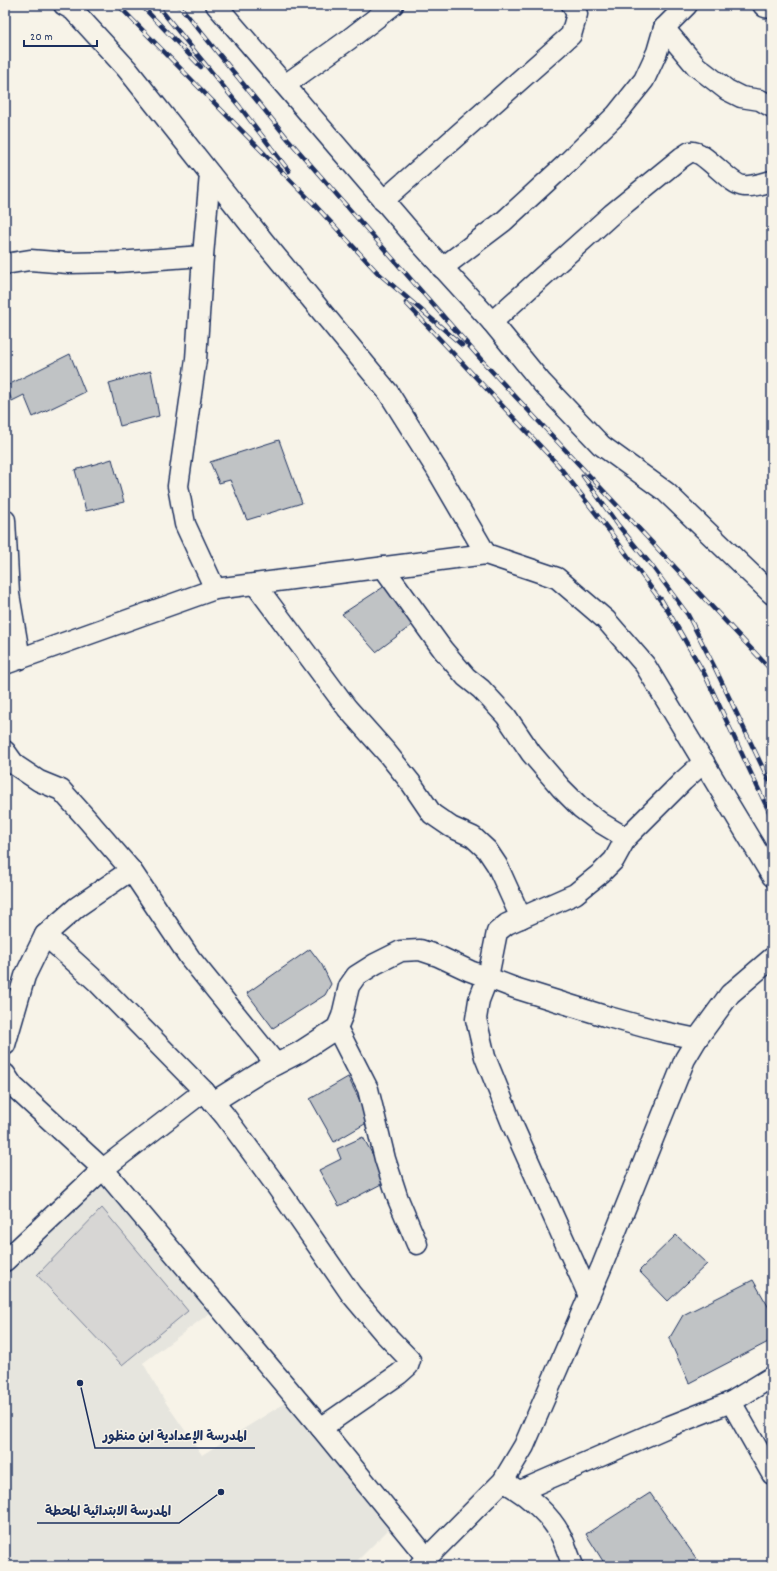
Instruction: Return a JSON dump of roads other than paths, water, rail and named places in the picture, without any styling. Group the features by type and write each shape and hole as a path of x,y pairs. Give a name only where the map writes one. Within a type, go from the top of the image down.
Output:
{"street":[{"path":"64,5 72,10 127,68 265,243 388,392 437,470 486,554"},
{"path":"216,5 383,201 492,322 542,382 601,444 666,492 772,594"},
{"path":"285,85 348,40 393,5"},
{"path":"383,201 571,35 577,14 572,5"},
{"path":"442,268 504,221 571,160 616,115 644,80 657,52 664,28 687,5"},
{"path":"763,5 765,7 772,8"},
{"path":"664,28 696,66 727,90 741,97 760,100 772,106"},
{"path":"492,322 612,214 690,152 696,153 718,168 735,183 744,186 772,181"},
{"path":"210,174 196,359 178,486 185,524 214,589"},
{"path":"5,264 30,260 68,263 203,256"},
{"path":"5,520 13,662 214,589 486,554 557,578 606,620 645,665 772,876"},
{"path":"383,567 443,650 466,677 482,689 506,716 531,753 561,788 586,811 626,838"},
{"path":"255,584 348,708 387,753 432,814 451,827 473,837 487,850 497,865 521,918"},
{"path":"5,751 15,765 39,781 61,790 131,870 190,958 276,1064"},
{"path":"589,1296 513,1126 485,1058 476,1019 479,1000 488,977 497,932 507,924 575,894 601,873 614,860 626,838 704,762"},
{"path":"5,1046 26,976 45,935 77,907 131,870"},
{"path":"45,935 96,981 208,1096 225,1116 275,1184 351,1294 384,1333 410,1360 408,1366 399,1374 321,1428"},
{"path":"5,1261 103,1170 208,1096 300,1052 337,1028 342,1016 349,986 356,976 375,964 401,951 420,950 515,988 571,1004 605,1016 659,1031 697,1039"},
{"path":"5,1074 13,1086 103,1170 321,1428 423,1562 503,1481 524,1446 589,1296 685,1059 697,1039 730,994 772,958"},
{"path":"337,1028 368,1089 385,1159 398,1199 417,1244"},
{"path":"520,1491 670,1426 731,1402 772,1378"},
{"path":"731,1402 772,1474"},
{"path":"503,1481 520,1491 540,1508 560,1534 572,1566"}],"railway":[{"path":"118,5 312,202 377,272 462,345"},
{"path":"141,5 201,67"},
{"path":"157,5 240,107 289,171"},
{"path":"179,5 288,139 485,364 772,671"},
{"path":"406,303 558,465 611,533 663,604"},
{"path":"583,476 618,525 651,565 688,615 772,787"},
{"path":"661,599 705,675 772,818"}],"place":[{"name":"المدرسة الإعدادية ابن منظور","path":"80,1383"},
{"name":"المدرسة الابتدائية المحطة","path":"221,1492"}]}
